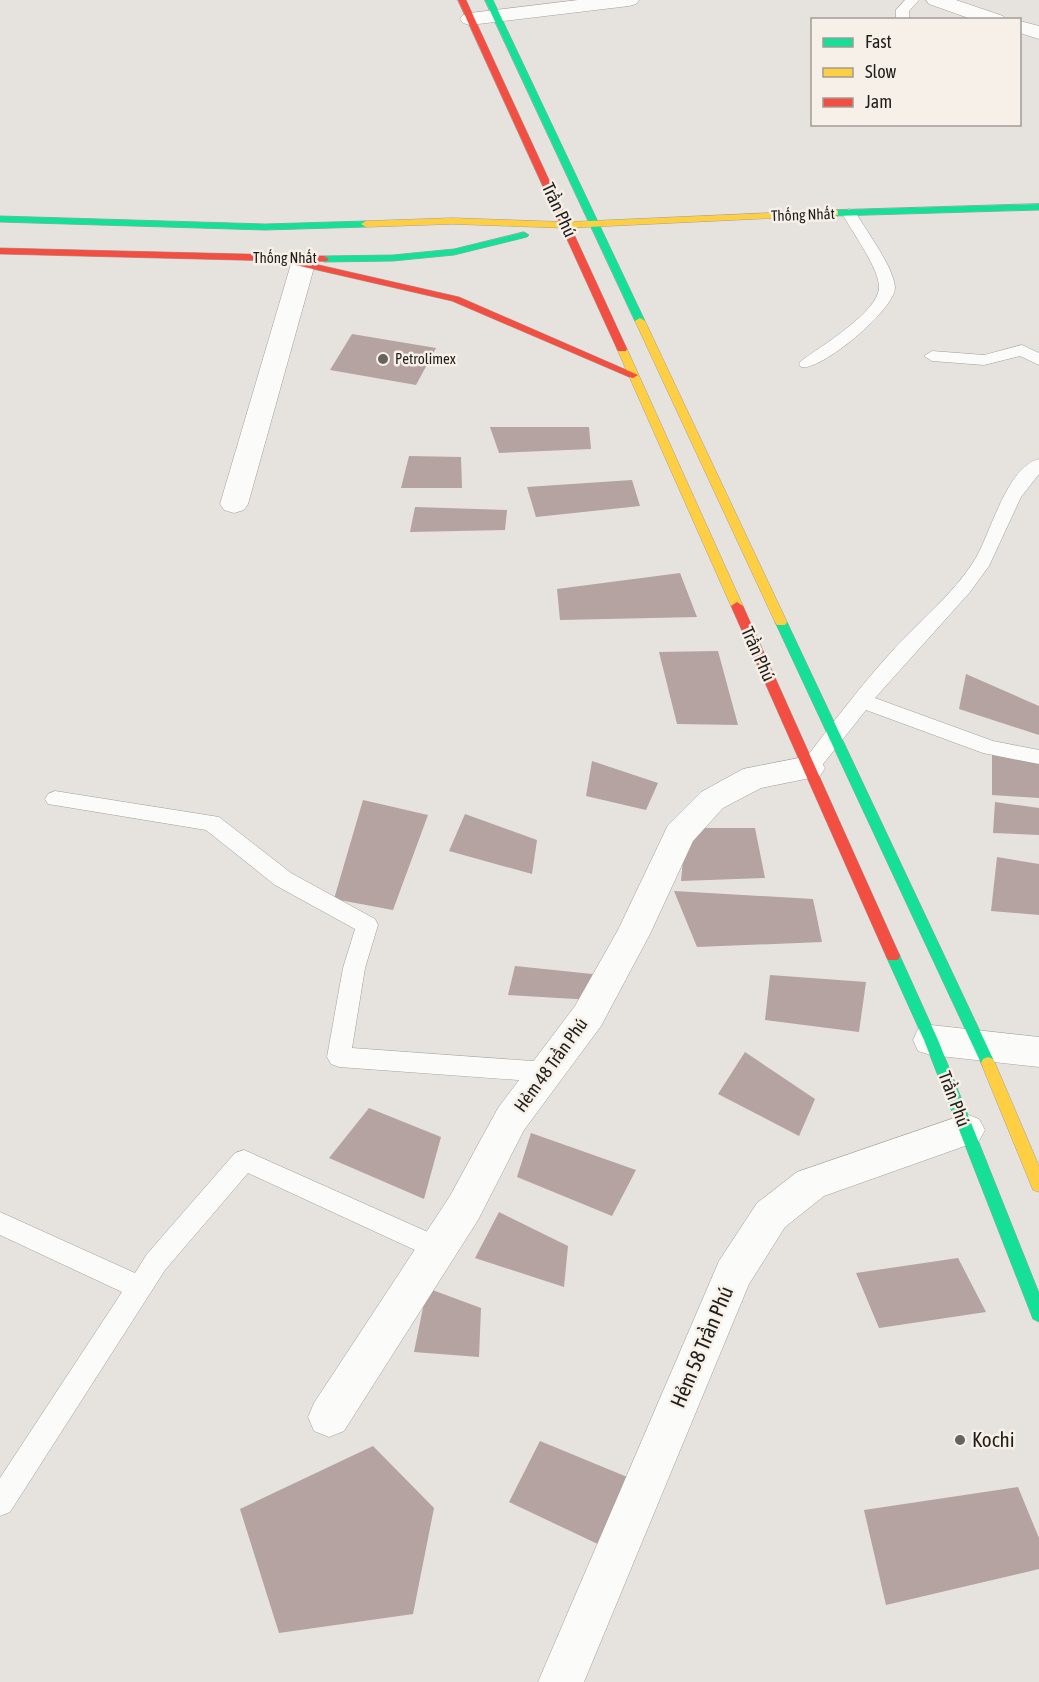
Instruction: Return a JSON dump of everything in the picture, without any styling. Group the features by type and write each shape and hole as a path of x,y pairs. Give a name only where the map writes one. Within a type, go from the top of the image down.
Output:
{"main road":[{"name":"Trần Phú","path":"462,0 567,225 931,1040 1039,1314"},
{"name":"Trần Phú","path":"493,8 980,1045 1039,1185"},
{"name":"Thống Nhất","path":"0,251 262,243 452,221 567,225 1039,207"},
{"name":"Thống Nhất","path":"0,219 262,243 292,261 454,252 567,225"},
{"path":"292,261 455,299 633,375"}],"street":[{"path":"470,19 493,8 629,0"},
{"path":"936,0 990,18"},
{"path":"1021,27 1039,33"},
{"path":"234,504 292,261"},
{"name":"Hẻm 48 Trần Phú","path":"329,1417 465,1208 512,1119 588,1016 633,933 680,834 712,800 754,777 809,768"},
{"path":"931,1040 1039,1052"},
{"name":"Hẻm 58 Trần Phú","path":"561,1682 733,1274 771,1215 811,1184 966,1130"}],"lane":[{"path":"903,18 902,10 913,0"},
{"path":"807,364 878,309 886,295 883,276 849,213"},
{"path":"932,356 984,360 1022,350 1039,360"},
{"path":"809,768 898,657 965,586 983,562 1016,492 1029,472 1039,464"},
{"path":"862,701 990,748 1039,757"},
{"path":"55,799 212,824 283,879 367,925 354,968 339,1057 546,1072"},
{"path":"0,1502 156,1262 244,1160 439,1249"},
{"path":"0,1223 140,1288"},
{"path":"1014,1252 1039,1256"}],"building":[{"name":"Petrolimex","path":"352,334 436,348 416,385 330,370"},
{"path":"490,427 589,427 591,449 499,453"},
{"path":"409,456 461,457 462,488 401,488"},
{"path":"632,480 640,506 536,517 527,487"},
{"path":"415,507 507,510 505,530 410,532"},
{"path":"680,573 697,617 560,620 557,589"},
{"path":"718,651 738,725 677,724 659,652"},
{"path":"966,674 1039,706 1039,735 959,709"},
{"path":"992,753 1039,759 1039,798 992,795"},
{"path":"592,761 658,783 646,810 586,796"},
{"path":"363,800 428,815 393,910 334,899"},
{"path":"995,802 1039,808 1039,835 993,833"},
{"path":"465,814 537,840 532,874 449,851"},
{"path":"686,828 755,828 765,878 681,881"},
{"path":"997,857 1039,864 1039,915 991,911"},
{"path":"674,891 813,899 822,942 697,947"},
{"path":"515,966 602,975 592,1000 508,995"},
{"path":"770,975 866,982 859,1032 765,1020"},
{"path":"745,1052 815,1099 799,1136 718,1094"},
{"path":"369,1108 441,1137 424,1199 329,1158"},
{"path":"531,1133 636,1170 612,1216 517,1177"},
{"path":"499,1212 568,1246 564,1287 475,1258"},
{"path":"958,1258 986,1312 879,1328 856,1273"},
{"path":"427,1288 481,1308 479,1357 414,1352"},
{"path":"540,1441 632,1479 602,1546 509,1502"},
{"path":"373,1446 434,1508 413,1614 279,1633 240,1509"},
{"path":"1018,1487 1039,1538 1039,1569 886,1605 864,1510"}],"traffic: fast":[{"path":"489,0 640,321"},
{"path":"835,213 1039,207"},
{"path":"0,219 265,227 366,224"},
{"path":"324,259 393,258 454,252 524,235"},
{"path":"781,622 988,1063"},
{"path":"893,956 931,1040 1039,1314"}],"traffic: slow":[{"path":"366,224 452,221 567,225 835,213"},
{"path":"640,321 781,622"},
{"path":"622,349 737,606"},
{"path":"988,1063 1039,1185"}],"traffic: jam":[{"path":"462,0 622,349"},
{"path":"0,251 324,259"},
{"path":"282,259 455,299 633,375"},
{"path":"737,606 893,956"}],"place":[{"name":"Petrolimex","path":"383,359"},
{"name":"Kochi","path":"960,1440"}]}
